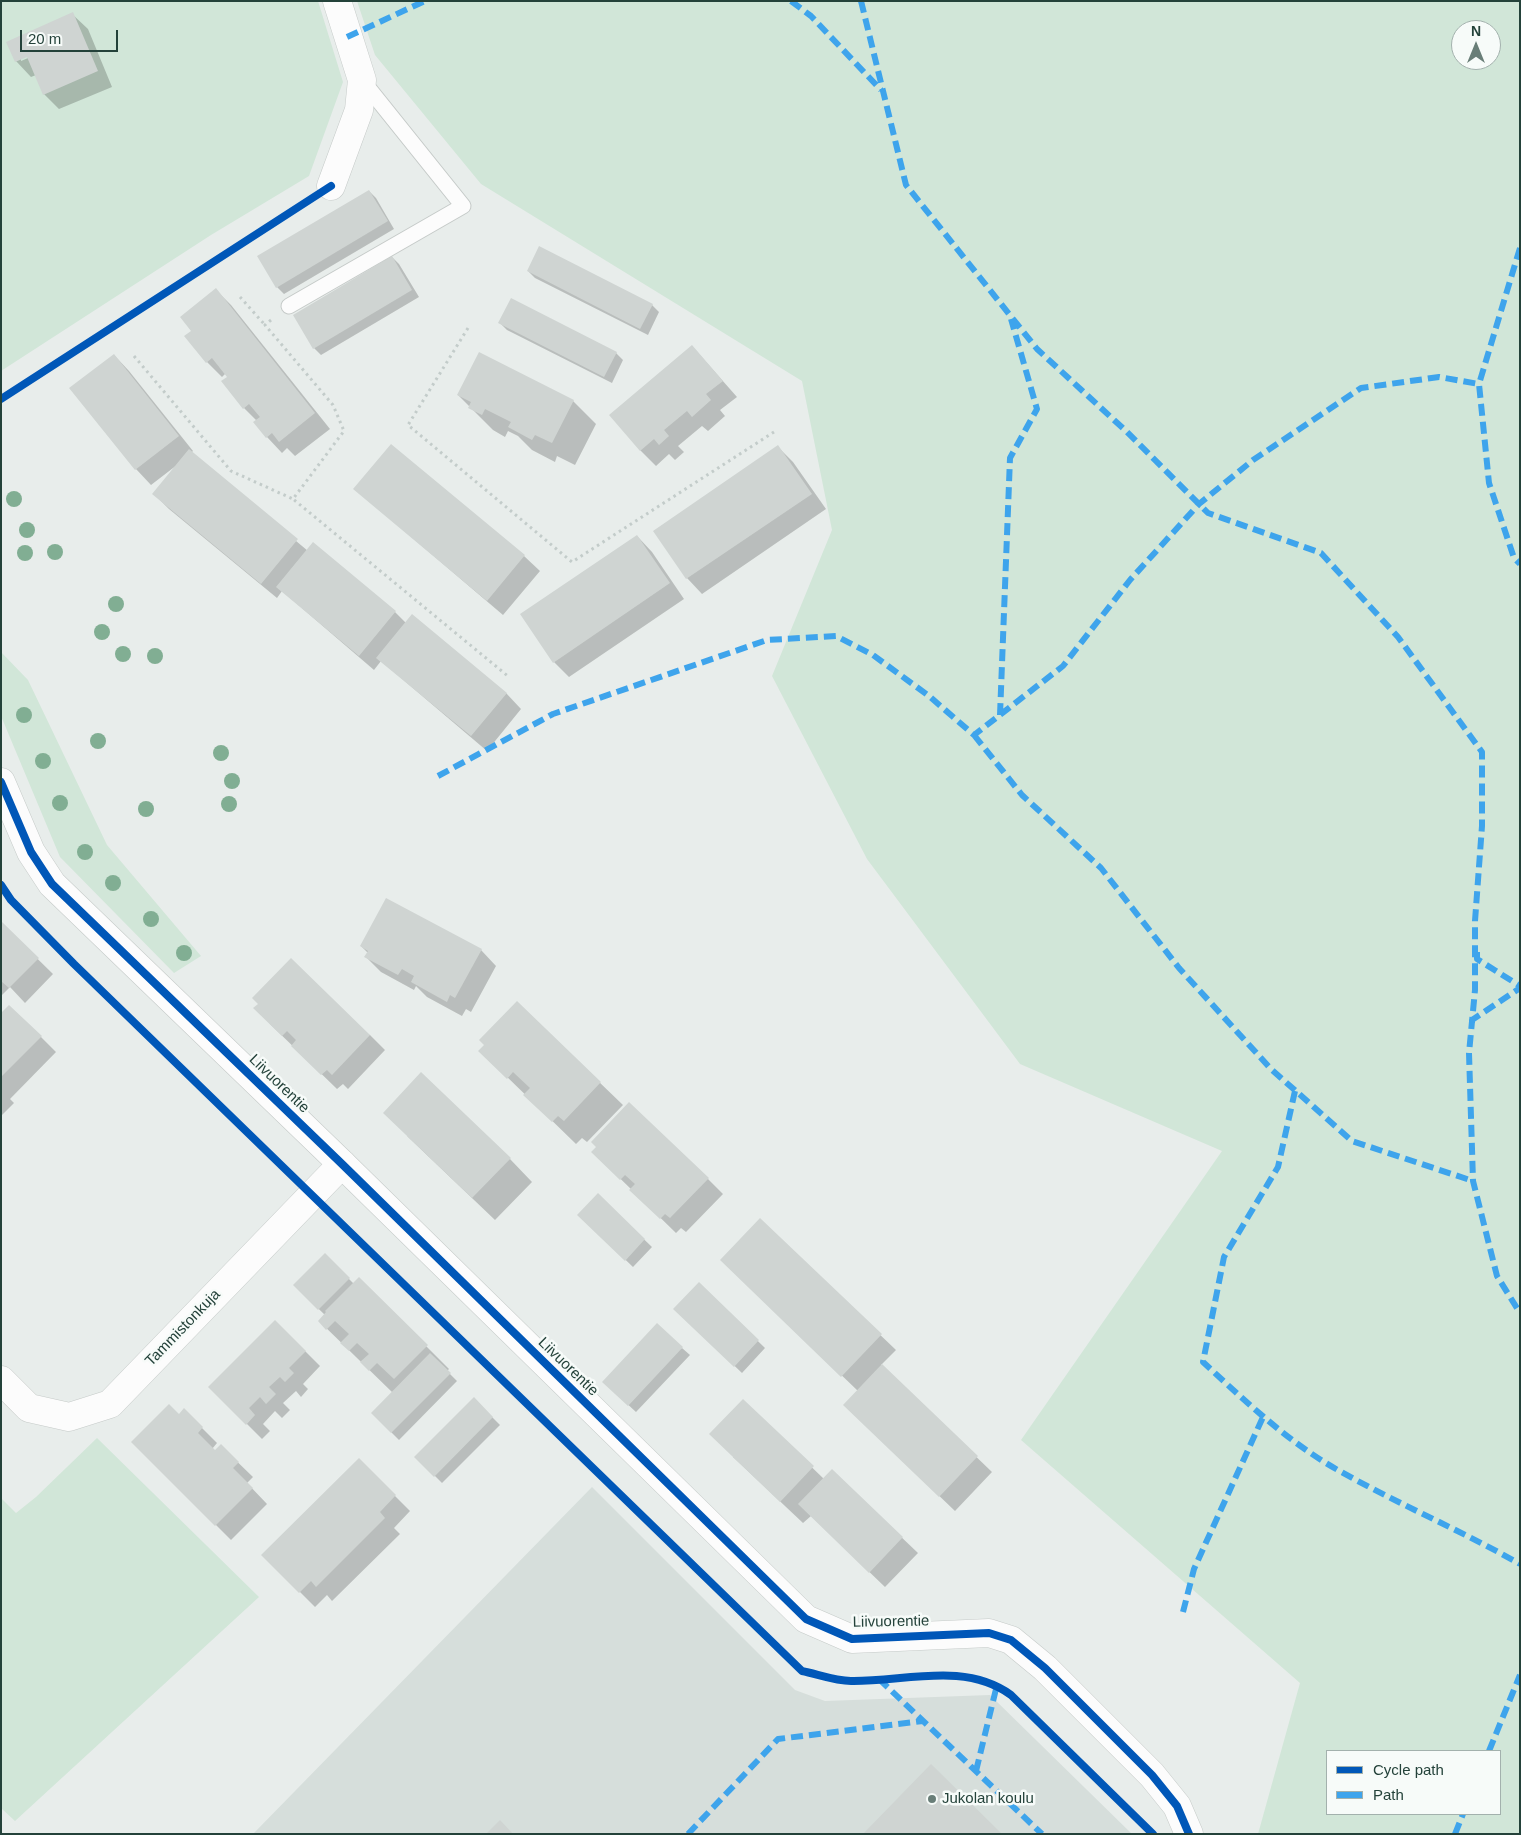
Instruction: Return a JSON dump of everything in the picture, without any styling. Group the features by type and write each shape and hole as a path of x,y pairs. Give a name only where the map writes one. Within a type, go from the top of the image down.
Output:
{"street":[{"path":"332,186 359,110 362,80 337,1"},
{"name":"Liivuorentie","path":"2,783 31,852 52,884 342,1164 806,1619 852,1639 989,1633 1011,1640 1045,1668 1152,1775 1177,1806 1188,1834"},
{"name":"Tammistonkuja","path":"1,1380 30,1408 69,1417 110,1404 342,1164"}],"lane":[{"path":"289,306 463,206 362,80"}],"path":[{"path":"240,297 333,405 344,431 293,499"},
{"path":"265,325 289,306"},
{"path":"468,328 408,425 572,562 774,432"},
{"path":"134,356 231,471 293,499 509,677"}],"shaded area":[{"path":"592,1487 795,1690 825,1701 990,1695 1132,1834 253,1834"}],"green space":[{"path":"1,1 318,1 343,82 309,176 211,235 1,371"},
{"path":"357,1 1520,1 1520,1834 1258,1834 1300,1683 1021,1440 1222,1151 1020,1064 867,859 772,676 832,530 802,381 481,184 375,55"},
{"path":"1,652 28,680 107,845 201,956 174,973 60,857 1,716"},
{"path":"97,1438 259,1597 15,1821 1,1808 1,1498 16,1513 36,1497"}],"building":[{"path":"73,12 98,71 43,95 27,57 15,62 6,42"},
{"path":"369,190 388,221 276,288 257,256"},
{"path":"539,246 653,304 640,329 527,271"},
{"path":"392,256 412,290 313,349 293,315"},
{"path":"216,288 315,413 279,442 272,433 266,438 253,422 260,417 249,404 243,409 221,381 227,377 212,358 206,363 184,336 191,331 180,317"},
{"path":"511,298 617,352 604,377 498,323"},
{"path":"692,345 723,381 706,394 711,400 692,417 687,411 664,430 669,436 659,445 654,439 640,451 609,415"},
{"path":"479,352 574,400 552,443 535,435 532,440 508,427 511,422 485,409 482,415 468,408 471,402 457,395"},
{"path":"114,354 179,436 135,470 69,388"},
{"path":"391,444 525,555 487,601 353,489"},
{"path":"778,445 812,494 686,579 653,531"},
{"path":"189,449 298,539 261,584 152,494"},
{"path":"637,535 670,583 553,663 520,614"},
{"path":"313,542 396,611 359,656 276,587"},
{"path":"412,614 507,693 471,736 376,658"},
{"path":"386,898 482,949 455,998 450,995 447,1002 411,982 414,976 402,969 398,975 364,957 368,951 360,946"},
{"path":"1,921 39,958 9,988 1,981"},
{"path":"291,958 370,1035 332,1075 327,1070 321,1075 291,1046 296,1040 287,1031 282,1036 253,1008 258,1004 252,998"},
{"path":"517,1001 601,1082 564,1121 558,1116 552,1122 523,1095 530,1088 513,1072 507,1079 478,1051 484,1045 479,1040"},
{"path":"9,1005 42,1036 1,1077 1,1013"},
{"path":"421,1072 511,1158 472,1198 383,1113"},
{"path":"629,1102 709,1178 670,1218 665,1214 660,1219 629,1190 635,1184 625,1175 620,1180 591,1152 596,1147 591,1142"},
{"path":"598,1193 645,1239 625,1261 577,1215"},
{"path":"760,1218 882,1334 841,1377 720,1260"},
{"path":"325,1253 350,1278 318,1310 293,1285"},
{"path":"359,1277 428,1345 394,1379 377,1363 369,1371 360,1362 369,1354 357,1343 349,1351 340,1343 349,1334 335,1321 326,1330 318,1321 325,1311"},
{"path":"699,1282 759,1340 734,1367 673,1309"},
{"path":"275,1320 306,1351 289,1368 294,1373 285,1382 280,1377 269,1387 276,1394 266,1404 260,1397 249,1408 255,1415 246,1425 208,1387"},
{"path":"657,1323 683,1347 628,1406 602,1382"},
{"path":"430,1353 451,1373 391,1433 371,1413"},
{"path":"882,1364 978,1456 939,1497 843,1405"},
{"path":"474,1397 493,1417 434,1477 414,1457"},
{"path":"743,1399 814,1466 780,1502 709,1434"},
{"path":"169,1404 179,1414 184,1408 203,1427 198,1433 215,1450 221,1444 239,1462 233,1468 253,1488 215,1526 131,1442"},
{"path":"359,1458 396,1495 380,1512 385,1518 316,1587 311,1581 299,1593 261,1555"},
{"path":"832,1469 903,1537 869,1573 798,1504"},
{"name":"Jukolan koulu","path":"931,1764 1002,1834 863,1834"},
{"path":"500,1820 513,1834 486,1834"}],"marked path":[{"path":"347,37 425,1"},
{"path":"791,1 811,16 881,90"},
{"path":"861,1 906,185 1037,349 1126,431 1208,513 1321,553 1398,637 1482,752 1482,826 1475,921 1475,990 1469,1053 1473,1181 1497,1276 1520,1313"},
{"path":"1520,248 1479,384 1489,483 1514,558 1520,564"},
{"path":"1000,715 1010,458 1037,409 1011,319"},
{"path":"438,776 553,714 767,640 836,636 873,655 929,696 974,735 1063,666 1130,580 1199,504 1253,460 1361,388 1439,377 1479,384"},
{"path":"974,735 1022,795 1101,868 1179,968 1271,1069 1352,1141 1473,1181"},
{"path":"1477,952 1477,959 1520,986"},
{"path":"1472,1023 1472,1020 1520,988"},
{"path":"1295,1091 1278,1167 1224,1257 1203,1362 1266,1419 1318,1458 1520,1564"},
{"path":"1183,1612 1194,1569 1263,1417"},
{"path":"1489,1750 1520,1675"},
{"path":"879,1679 1042,1834"},
{"path":"976,1771 997,1685"},
{"path":"688,1834 778,1739 923,1721"},
{"path":"1455,1834 1463,1815"}],"cycle path":[{"path":"1,399 331,186"},
{"path":"1,782 31,852 52,884 342,1164 806,1619 852,1639 989,1633 1011,1640 1045,1668 1152,1775 1177,1806 1189,1834"},
{"path":"1,885 11,900 74,964 802,1671 845,1681 954,1676 974,1679 993,1685 1011,1695 1153,1834"}],"place":[{"name":"Jukolan koulu","path":"932,1799"}]}
